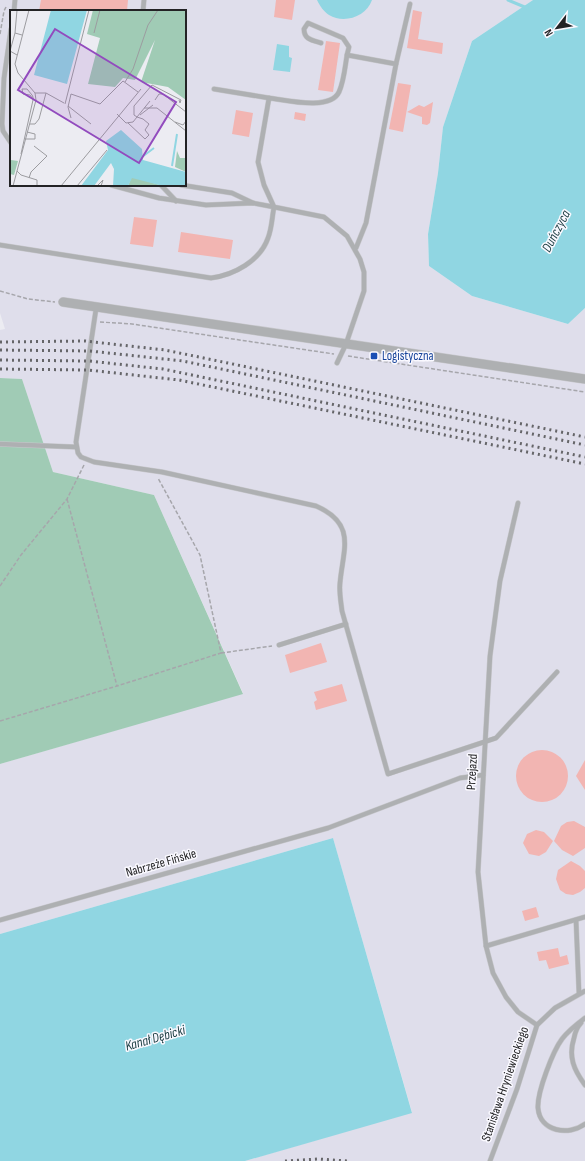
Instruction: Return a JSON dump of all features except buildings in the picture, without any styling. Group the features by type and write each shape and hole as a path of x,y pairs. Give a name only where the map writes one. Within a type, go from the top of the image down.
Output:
{"street":[{"path":"63,302 96,309 585,379"}],"lane":[{"path":"14,10 15,0"},
{"path":"143,10 144,0"},
{"path":"356,248 366,223 396,64 410,4"},
{"path":"214,89 268,98 320,103 334,99 339,92 349,47 343,38 313,23 308,23 304,28 304,34 308,38 320,43"},
{"path":"10,36 4,78 2,124 3,131 10,142"},
{"path":"347,55 396,64"},
{"path":"0,245 215,277 234,272 256,257 268,238 274,207 264,185 258,162 268,98"},
{"path":"115,186 176,201 219,206 253,203"},
{"path":"162,186 176,201"},
{"path":"186,186 232,193 253,203 324,217 342,231 356,248 364,272 364,291 346,344 337,363"},
{"path":"96,309 76,447 78,453 86,460 154,471 316,506 334,516 344,531 345,540 340,584 342,612 388,774 459,749 485,743 496,738 557,672"},
{"path":"0,444 76,447"},
{"name":"Przejazd","path":"518,503 500,581 494,622 485,743 478,872 486,946 493,973 506,997 518,1012 537,1025"},
{"path":"279,645 346,624"},
{"name":"Nabrzeże Fińskie","path":"0,920 328,828 460,778 483,775"},
{"path":"486,946 585,918"},
{"path":"576,920 579,993"},
{"name":"Stanisława Hryniewieckiego","path":"490,1161 517,1088 537,1025 555,1008 579,993 585,991"},
{"path":"584,1019 579,1025 575,1035 571,1056 575,1071 585,1086"},
{"path":"584,1019 566,1034 557,1047 545,1079 538,1106 543,1120 557,1130 563,1132 573,1130 585,1124"}],"path":[{"path":"0,34 4,11 7,6"},
{"path":"0,291 28,298 63,302"},
{"path":"94,321 132,324 342,354 585,392"},
{"path":"0,586 21,555 67,499 86,460"},
{"path":"154,471 200,555 221,653"},
{"path":"67,499 118,686"},
{"path":"0,721 118,686 221,653 279,645"}],"shaded area":[{"path":"0,0 533,0 472,41 443,127 438,173 428,234 429,266 472,296 568,324 585,308 585,1161 245,1161 412,1112 333,838 0,934 0,764 243,693 154,495 53,472 22,379 0,378 0,330 5,329 0,313"}],"green space":[{"path":"0,378 22,379 53,472 154,495 243,694 0,764"}],"water":[{"path":"317,0 372,0 365,11 360,15 348,19 341,19 329,15"},
{"name":"Duńczyca","path":"533,0 585,0 585,308 568,324 472,296 429,266 428,234 438,173 443,127 472,41"},
{"path":"277,44 289,46 289,57 292,58 290,72 273,70"},
{"name":"Kanał Dębicki","path":"333,838 412,1113 245,1161 0,1161 0,934"}],"waterway":[{"path":"508,0 527,8"}],"railway":[{"path":"0,342 85,341 165,350 585,437"},
{"path":"0,350 90,351 183,361 585,445"},
{"path":"0,360 89,361 163,369 585,457"},
{"path":"0,369 88,370 179,380 585,464"},
{"path":"285,1161 319,1159 347,1161"}],"place":[{"name":"Logistyczna","path":"374,356"}]}
